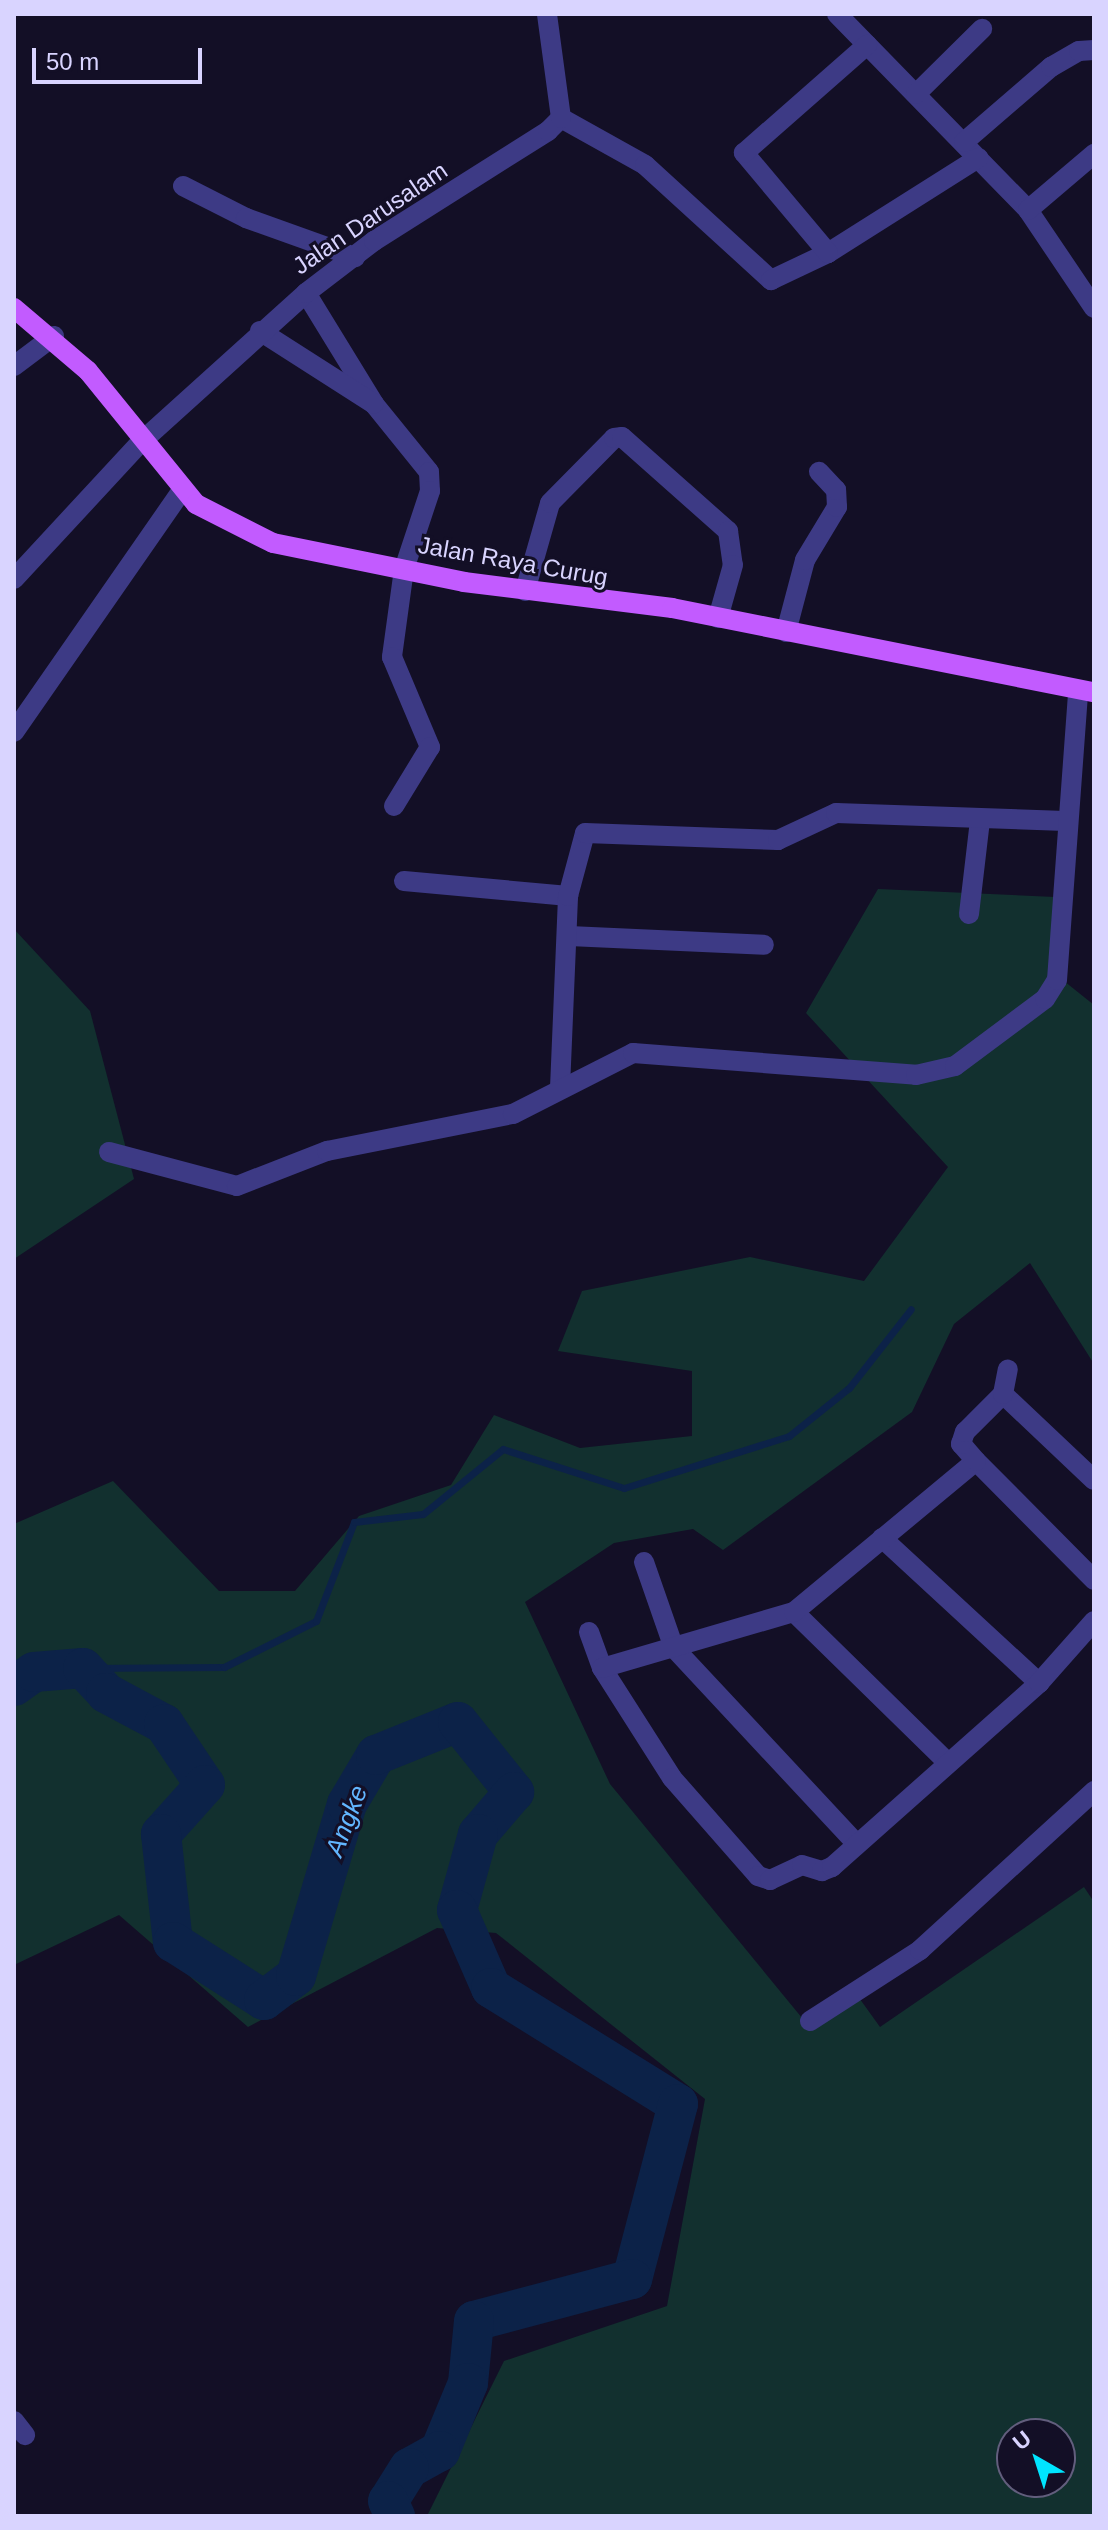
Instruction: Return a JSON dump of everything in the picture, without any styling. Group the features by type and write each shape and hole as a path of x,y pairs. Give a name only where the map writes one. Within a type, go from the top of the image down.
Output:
{"main road":[{"name":"Jalan Raya Curug","path":"14,308 54,336 182,490 234,528 273,543 525,591 718,618 1086,693"}],"street":[{"path":"547,14 561,118 645,165 760,275 779,277 828,253 978,158"},
{"path":"847,17 867,45 1028,210 1094,308"},
{"path":"916,94 982,29"},
{"path":"828,253 744,153 867,45"},
{"path":"964,142 1051,67 1079,51 1094,50"},
{"name":"Jalan Darusalam","path":"14,579 140,443 260,331 355,257 561,118"},
{"path":"1028,210 1094,154"},
{"path":"183,186 246,218 355,257"},
{"path":"306,293 374,404 429,472 430,491 404,569 392,657 430,747 394,806"},
{"path":"260,331 374,404"},
{"path":"14,366 54,336"},
{"path":"525,591 550,503 614,438 622,437 728,531 733,565 718,618"},
{"path":"786,632 805,560 837,507 836,490 819,472"},
{"path":"14,732 182,490"},
{"path":"109,1152 237,1186 327,1151 500,1118 633,1053 658,1051 916,1075 955,1066 1053,988 1065,821 1086,693"},
{"path":"560,1088 569,936 568,896 585,833 778,840 836,813 1065,821"},
{"path":"969,914 980,820"},
{"path":"404,881 568,896"},
{"path":"569,936 764,945"},
{"path":"1008,1369 1003,1394 965,1432 961,1444 1094,1580"},
{"path":"1003,1394 1094,1480"},
{"path":"602,1668 794,1612 976,1461"},
{"path":"882,1538 1039,1683"},
{"path":"644,1562 674,1648 857,1844"},
{"path":"794,1612 948,1763"},
{"path":"589,1632 602,1668 672,1778 758,1876 770,1880 802,1865 822,1871 857,1844 1039,1683 1094,1621"},
{"path":"810,2021 920,1950 1094,1791"}],"green space":[{"path":"878,889 1055,897 1059,977 1094,1005 1094,1364 1030,1263 954,1324 912,1412 723,1550 693,1529 614,1543 525,1602 610,1784 807,2024 852,1988 880,2027 1084,1887 1094,1902 1094,2516 427,2516 504,2361 667,2306 705,2099 496,1933 437,1928 248,2027 119,1915 14,1965 14,1524 113,1481 219,1591 295,1591 359,1516 451,1485 494,1415 580,1448 692,1436 692,1371 558,1351 582,1291 750,1257 864,1281 948,1167 806,1013"},
{"path":"14,929 90,1011 134,1179 14,1259"}],"waterway":[{"path":"83,1668 224,1667 316,1621 354,1522 423,1514 503,1449 624,1488 789,1436 849,1388 911,1309"},
{"name":"Angke","path":"14,1686 34,1672 83,1668 106,1693 164,1724 205,1785 161,1834 173,1942 264,2000 296,1976 347,1804 376,1755 458,1722 514,1792 478,1834 457,1910 491,1988 678,2104 632,2279 474,2321 468,2383 440,2451 409,2468 388,2501 395,2516"}]}
